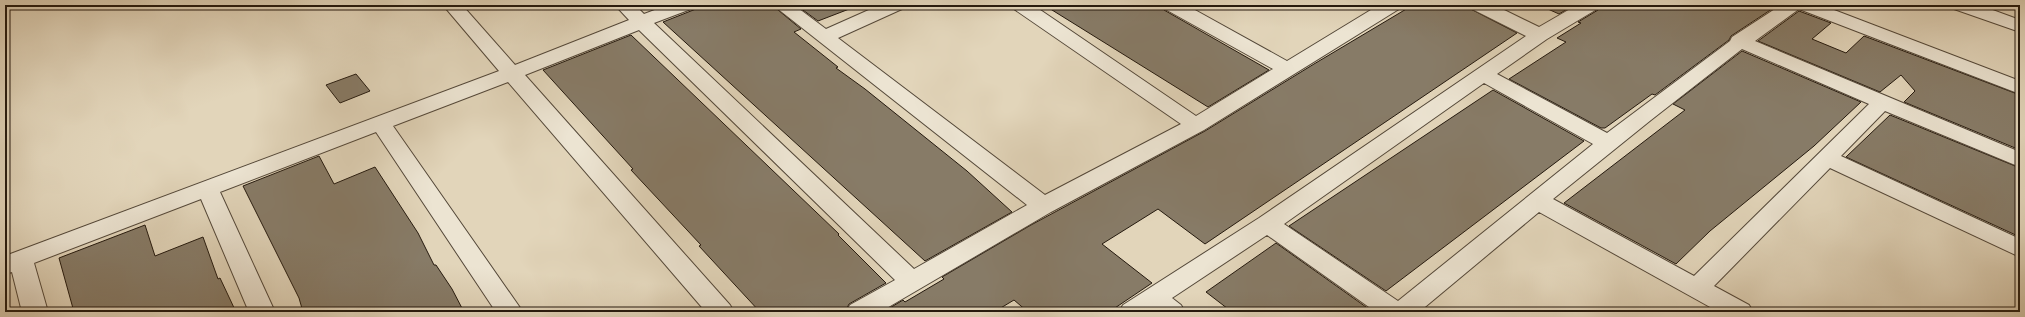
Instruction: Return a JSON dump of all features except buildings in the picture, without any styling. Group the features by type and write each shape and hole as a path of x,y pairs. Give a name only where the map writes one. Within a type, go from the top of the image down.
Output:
{"street":[{"path":"452,5 721,312"},
{"path":"624,5 643,21 912,282"},
{"path":"35,312 13,262 380,124 684,5"},
{"path":"782,5 1043,206"},
{"path":"824,37 895,5"},
{"path":"1020,5 1196,125"},
{"path":"1172,5 1286,68"},
{"path":"859,312 1043,206 1196,125 1286,68 1392,5"},
{"path":"1479,5 1540,35"},
{"path":"1132,312 1163,305 1267,224 1540,35 1590,5"},
{"path":"1402,312 1538,201 1606,142 1739,42 1793,5"},
{"path":"1804,5 2020,88"},
{"path":"1975,7 2020,26"},
{"path":"1739,42 1883,101 2020,160"},
{"path":"1484,75 1606,142"},
{"path":"1696,288 1828,158 1883,101"},
{"path":"380,124 510,312"},
{"path":"1828,158 2020,249"},
{"path":"208,188 262,312"},
{"path":"1538,201 1740,312"},
{"path":"1267,224 1395,312"}]}
